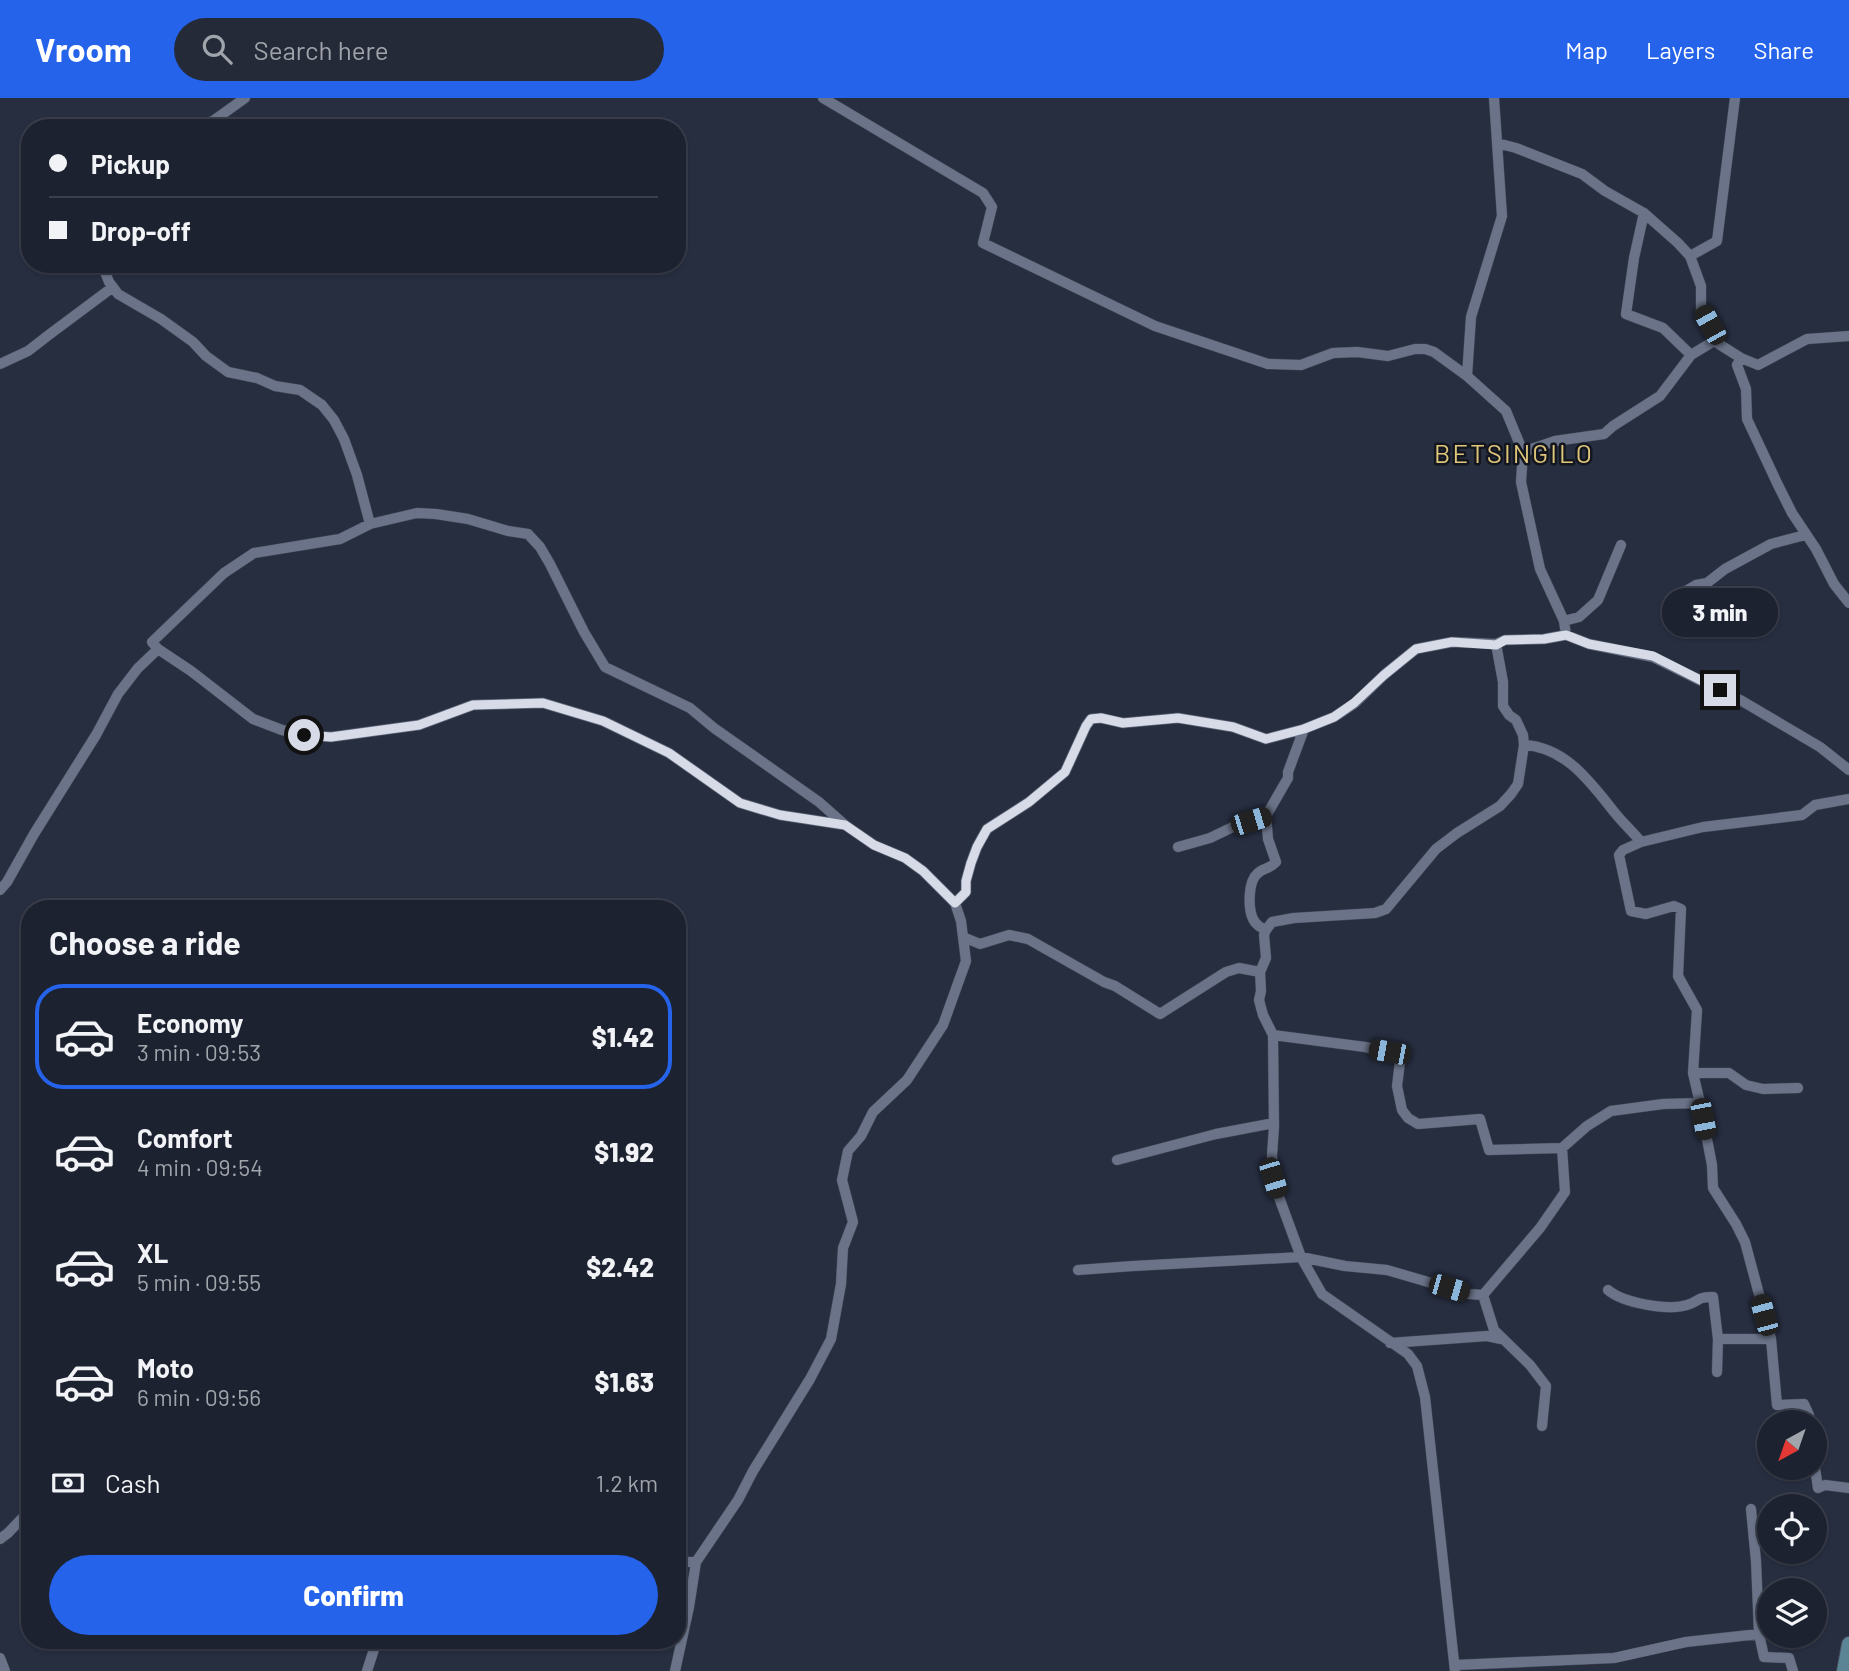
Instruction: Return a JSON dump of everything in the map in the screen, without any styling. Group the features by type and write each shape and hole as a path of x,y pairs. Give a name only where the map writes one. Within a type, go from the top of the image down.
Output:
{"street":[{"path":"217,119 244,98"},
{"path":"823,98 984,193 992,207 983,243 1156,326 1268,365 1301,365 1333,353 1357,352 1388,356 1415,349 1434,352 1467,376 1506,411 1523,452 1521,482 1540,569 1564,621 1566,635"},
{"path":"1467,376 1471,317 1502,216 1494,98"},
{"path":"1690,256 1717,241 1735,98"},
{"path":"1497,143 1582,174 1605,191 1644,213 1690,256 1701,286 1701,310 1710,325 1714,341 1741,358 1758,365 1807,340 1849,336"},
{"path":"1644,213 1634,257 1626,314 1663,328 1690,355"},
{"path":"106,273 118,295 161,319 228,372 257,378 275,386 300,390 323,405 344,439 370,524"},
{"path":"0,364 28,351 113,288"},
{"path":"1523,452 1555,441 1604,434 1660,396 1690,355 1714,341"},
{"path":"1741,358 1737,365 1746,389 1747,419 1792,513 1816,548 1834,584 1849,603"},
{"path":"686,1622 696,1562 738,1500 831,1339 841,1283 843,1248 853,1222 842,1180 848,1151 861,1136 873,1112 907,1080 943,1025 966,961 961,921 955,903 923,871 905,858 874,845 845,825 819,802 690,708 605,667 550,564 528,534 468,519 417,513 370,524 340,539 254,554 224,573 152,642 253,719 282,730 331,737 419,725 473,705 543,703 603,721 669,753 740,803 780,815 845,825"},
{"path":"1679,595 1696,585 1707,583 1725,569 1771,544 1805,535"},
{"path":"1564,621 1579,617 1598,600 1621,545"},
{"path":"955,903 966,892 971,863 987,829 1029,802 1065,772 1091,719 1101,718 1123,723 1178,718 1233,727 1266,739 1304,729 1334,717 1416,649 1452,642 1496,645 1505,640 1544,639 1566,635 1589,644 1653,656 1742,701 1820,747 1849,770"},
{"path":"1496,645 1502,672 1503,706 1516,720 1523,735 1518,784 1511,794 1500,806 1436,849 1385,909 1375,913 1294,918 1272,922 1266,930 1266,958 1259,972 1259,1000 1273,1035 1273,1178 1301,1257 1322,1294 1408,1354 1417,1366 1425,1397 1455,1668 1614,1658 1686,1642 1757,1634"},
{"path":"0,890 96,735 118,694 138,668 158,649"},
{"path":"1266,930 1258,926 1250,910 1252,883 1259,871 1272,867 1276,862 1268,839 1266,816 1288,778 1304,729"},
{"path":"1524,745 1548,750 1574,765 1641,842"},
{"path":"1807,1410 1804,1404 1777,1405 1771,1339 1745,1242 1713,1188 1712,1165 1693,1073 1697,1010 1678,976 1681,909 1674,906 1646,914 1631,911 1619,856 1623,850 1641,842 1703,827 1802,815 1815,805 1849,799"},
{"path":"1178,847 1210,838 1237,825 1266,816"},
{"path":"963,937 980,944 1009,935 1028,939 1115,986 1160,1014 1226,972 1239,968 1259,972"},
{"path":"1273,1035 1401,1054 1397,1086 1402,1110 1408,1118 1418,1124 1480,1119 1489,1150 1562,1148 1587,1126 1611,1111 1663,1104 1700,1104"},
{"path":"1693,1073 1729,1073 1746,1085 1763,1089 1798,1088"},
{"path":"1117,1160 1216,1134 1274,1123"},
{"path":"1483,1295 1565,1192 1562,1148"},
{"path":"1078,1270 1301,1257 1345,1266 1387,1270 1469,1294 1483,1295"},
{"path":"1608,1290 1623,1299 1668,1308 1689,1305 1701,1297 1713,1297 1718,1339 1717,1372"},
{"path":"1483,1295 1494,1330 1530,1365 1546,1386 1542,1426"},
{"path":"1390,1343 1488,1336 1502,1339"},
{"path":"1718,1339 1771,1339"},
{"path":"1817,1480 1818,1488 1825,1485 1849,1488"},
{"path":"1751,1510 1757,1585"},
{"path":"0,1539 21,1519"},
{"path":"686,1562 696,1562"},
{"path":"1844,1671 1849,1644"},
{"path":"1761,1648 1763,1657 1789,1658 1793,1671"},
{"path":"367,1671 374,1649"},
{"path":"675,1671 680,1649"},
{"path":"0,1658 5,1671"}],"district":[{"name":"BETSINGILO","path":"1514,452"}],"route":[{"path":"304,735 331,737 419,725 473,705 543,703 603,721 669,753 740,803 780,815 845,825 874,845 905,858 923,871 955,903 966,892 971,863 987,829 1029,802 1065,772 1091,719 1101,718 1123,723 1178,718 1233,727 1266,739 1304,729 1334,717 1416,649 1452,642 1496,645 1505,640 1544,639 1566,635 1589,644 1653,656 1720,690"}]}
